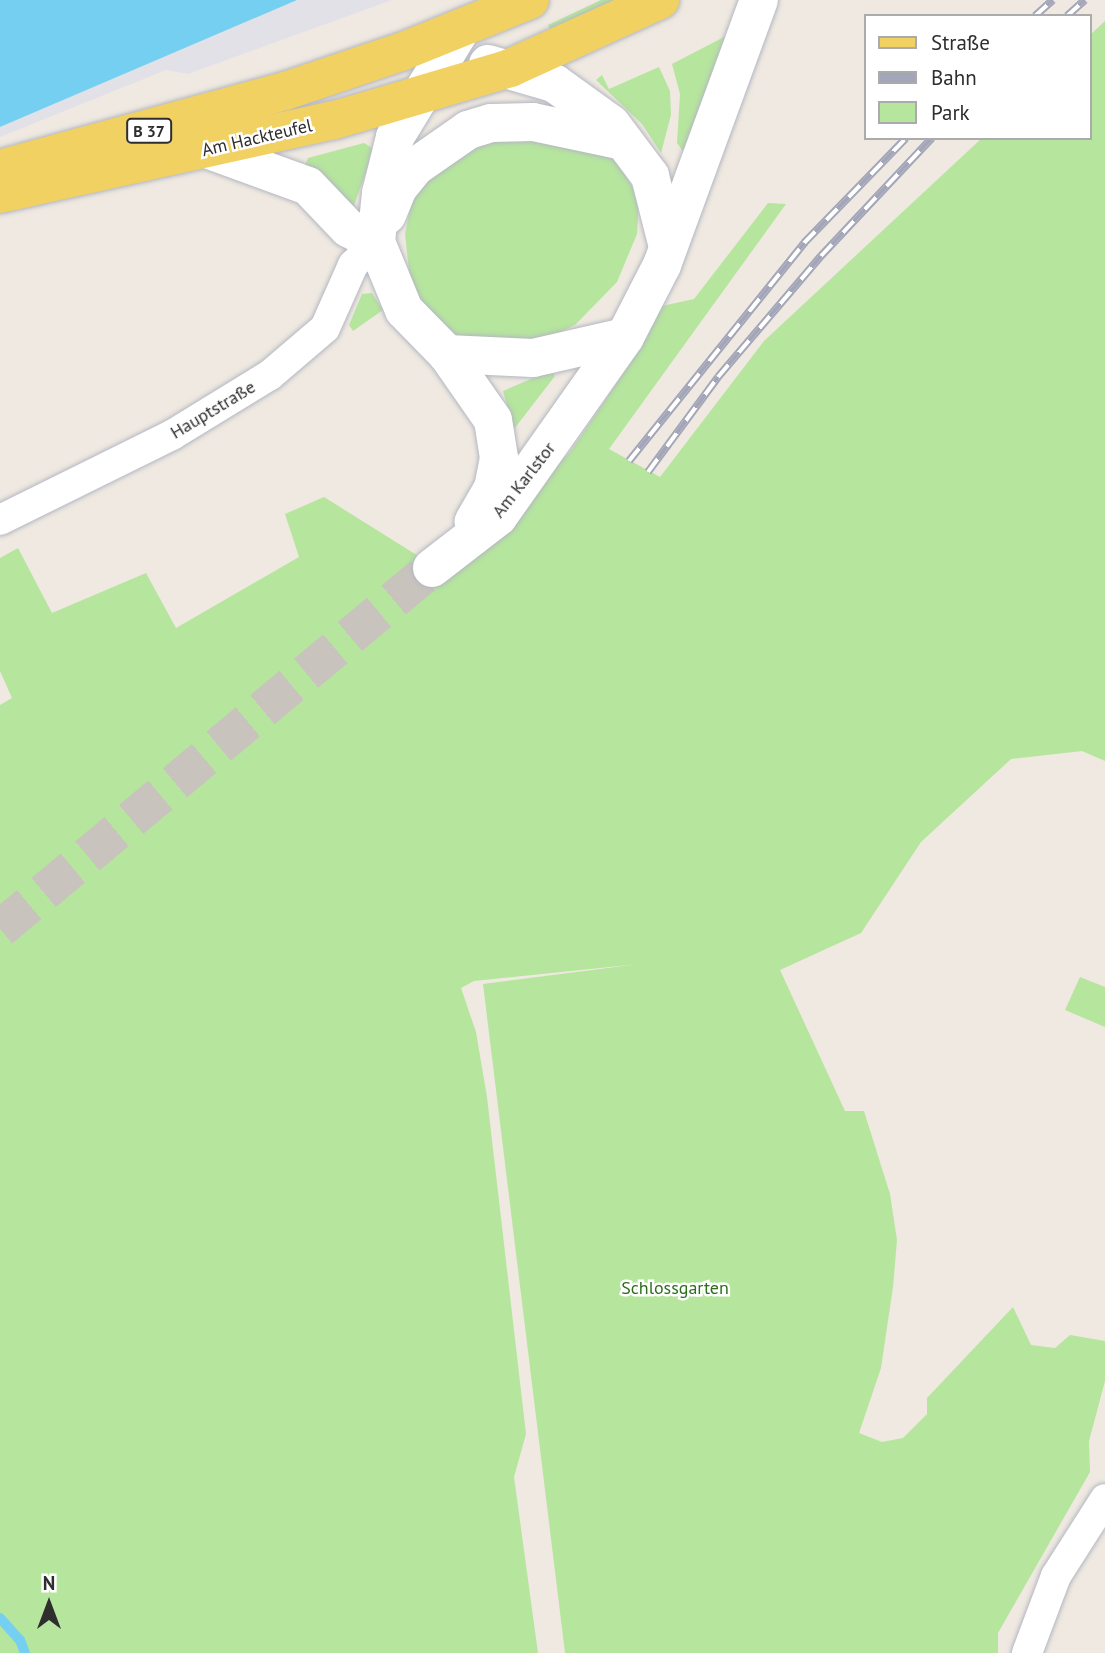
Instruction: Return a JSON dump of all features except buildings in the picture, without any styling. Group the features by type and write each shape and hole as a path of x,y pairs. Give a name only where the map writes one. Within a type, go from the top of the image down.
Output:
{"main road":[{"name":"B 37","path":"452,42 530,0"},
{"name":"B 37","path":"510,68 660,0"},
{"name":"Am Karlstor","path":"376,243 404,310 447,354 493,421 499,458 493,488 478,516 432,568 498,517 625,337 668,247 759,0"},
{"name":"Am Hackteufel","path":"0,169 211,115 401,52 452,42"},
{"path":"376,243 387,163 419,95 452,42 510,68 554,83 582,99 627,142 650,176 668,247"},
{"name":"Am Hackteufel","path":"0,194 209,150 419,95 510,68"},
{"path":"376,243 398,188 415,167 468,130 491,123 533,122 627,142"},
{"path":"209,150 307,186 348,228 376,243"},
{"path":"447,354 490,359 533,358 625,337"}],"street":[{"name":"Hauptstraße","path":"0,520 172,435 270,375 325,328 353,265 376,243"},
{"path":"1027,1653 1056,1576 1105,1499"}],"shaded area":[{"path":"297,0 392,0 188,74 166,70 0,137 0,127"}],"green space":[{"path":"601,0 620,0 552,32 548,25"},
{"name":"Schlossgarten","path":"1105,21 1105,761 1082,751 1011,759 921,842 861,933 780,970 845,1111 864,1111 890,1194 897,1240 893,1287 881,1368 859,1433 882,1442 903,1438 927,1414 927,1398 1013,1307 1031,1345 1055,1348 1070,1335 1105,1341 1105,1381 1089,1441 1090,1472 998,1633 998,1653 565,1653 483,984 639,964 474,981 461,988 476,1032 487,1097 526,1434 514,1477 538,1653 0,1653 0,705 12,698 0,671 0,558 18,548 52,613 146,573 176,628 299,557 285,514 324,497 423,559 443,579 570,452 637,353 662,306 694,299 768,203 786,204 609,449 660,477 764,341 980,140 1091,140 1091,34"},
{"path":"726,36 685,154 677,143 680,94 672,64"},
{"path":"659,67 670,91 671,115 661,153 642,124 596,80 602,75 609,89"},
{"path":"523,132 617,160 639,199 637,234 617,282 575,325 541,341 458,336 425,310 410,280 405,234 412,200 443,158"},
{"path":"364,143 372,148 372,155 352,211 305,165 308,158"},
{"path":"372,293 383,310 353,331 349,325 362,294"},
{"path":"552,370 555,376 514,429 503,391"},
{"path":"1080,977 1105,987 1105,1027 1065,1010"}],"water":[{"path":"0,0 297,0 0,127"}],"waterway":[{"path":"0,1618 20,1640 25,1653"}],"tunnel":[{"path":"0,929 432,568"}],"railway":[{"path":"1037,14 1053,0"},
{"path":"1069,14 1085,0"},
{"path":"629,461 804,243 904,140"},
{"path":"648,472 718,377 821,256 930,140"}]}
